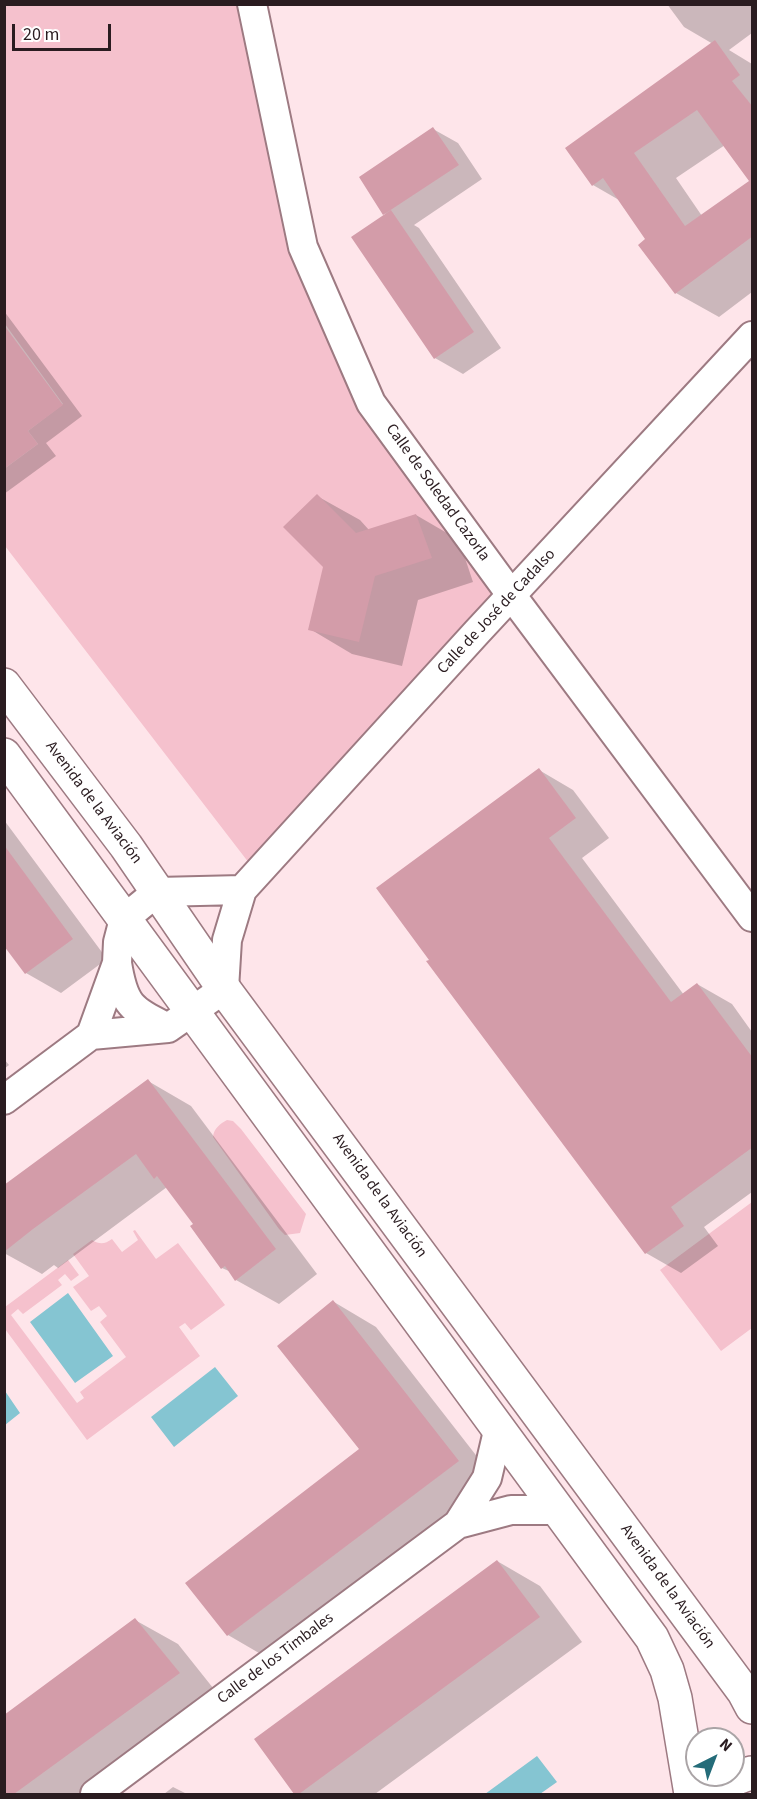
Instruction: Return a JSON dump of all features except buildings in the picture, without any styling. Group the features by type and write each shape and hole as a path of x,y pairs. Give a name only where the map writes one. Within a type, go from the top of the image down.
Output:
{"main road":[{"name":"Avenida de la Aviación","path":"4,685 126,846 224,989 753,1707"},
{"path":"4,755 124,919 180,1021 499,1427 652,1638 668,1670 691,1794"},
{"path":"713,1794 723,1785 744,1774 753,1773"}],"street":[{"name":"Calle de Soledad Cazorla","path":"252,4 303,247 371,403 512,596 753,917"},
{"name":"Calle de José de Cadalso","path":"224,989 227,940 242,890 753,336"},
{"path":"180,1021 136,1012 126,999 120,983 117,963 118,942 124,919 157,892 242,890"},
{"path":"91,1035 117,963"},
{"path":"4,1100 91,1035 180,1021 224,989"},
{"name":"Calle de los Timbales","path":"95,1794 458,1524 487,1478 499,1427"},
{"name":"Calle de los Timbales","path":"458,1524 511,1510 560,1510"}],"shaded area":[{"path":"5,5 241,5 366,413 512,596 249,863 5,546 4,469 38,444 28,431 63,404 5,324"},
{"path":"227,1120 233,1121 241,1129 306,1214 300,1233 285,1235 279,1229 213,1137 216,1129"},
{"path":"752,1202 752,1328 721,1351 660,1270"},
{"path":"135,1230 156,1259 178,1243 225,1305 191,1330 185,1323 179,1327 200,1356 87,1440 5,1329 5,1307 68,1260 79,1275 71,1281 65,1274 58,1280 62,1285 23,1314 18,1309 11,1315 77,1403 84,1398 80,1392 126,1357 100,1322 107,1316 99,1306 91,1311 73,1287 89,1276 73,1254 92,1240 102,1243 112,1239 122,1252 138,1240 133,1231"}],"water":[{"path":"68,1293 113,1356 75,1383 30,1322"},
{"path":"215,1367 238,1396 174,1447 151,1417"},
{"path":"5,1391 20,1413 4,1425"},
{"path":"537,1756 557,1782 540,1794 485,1794"}]}
